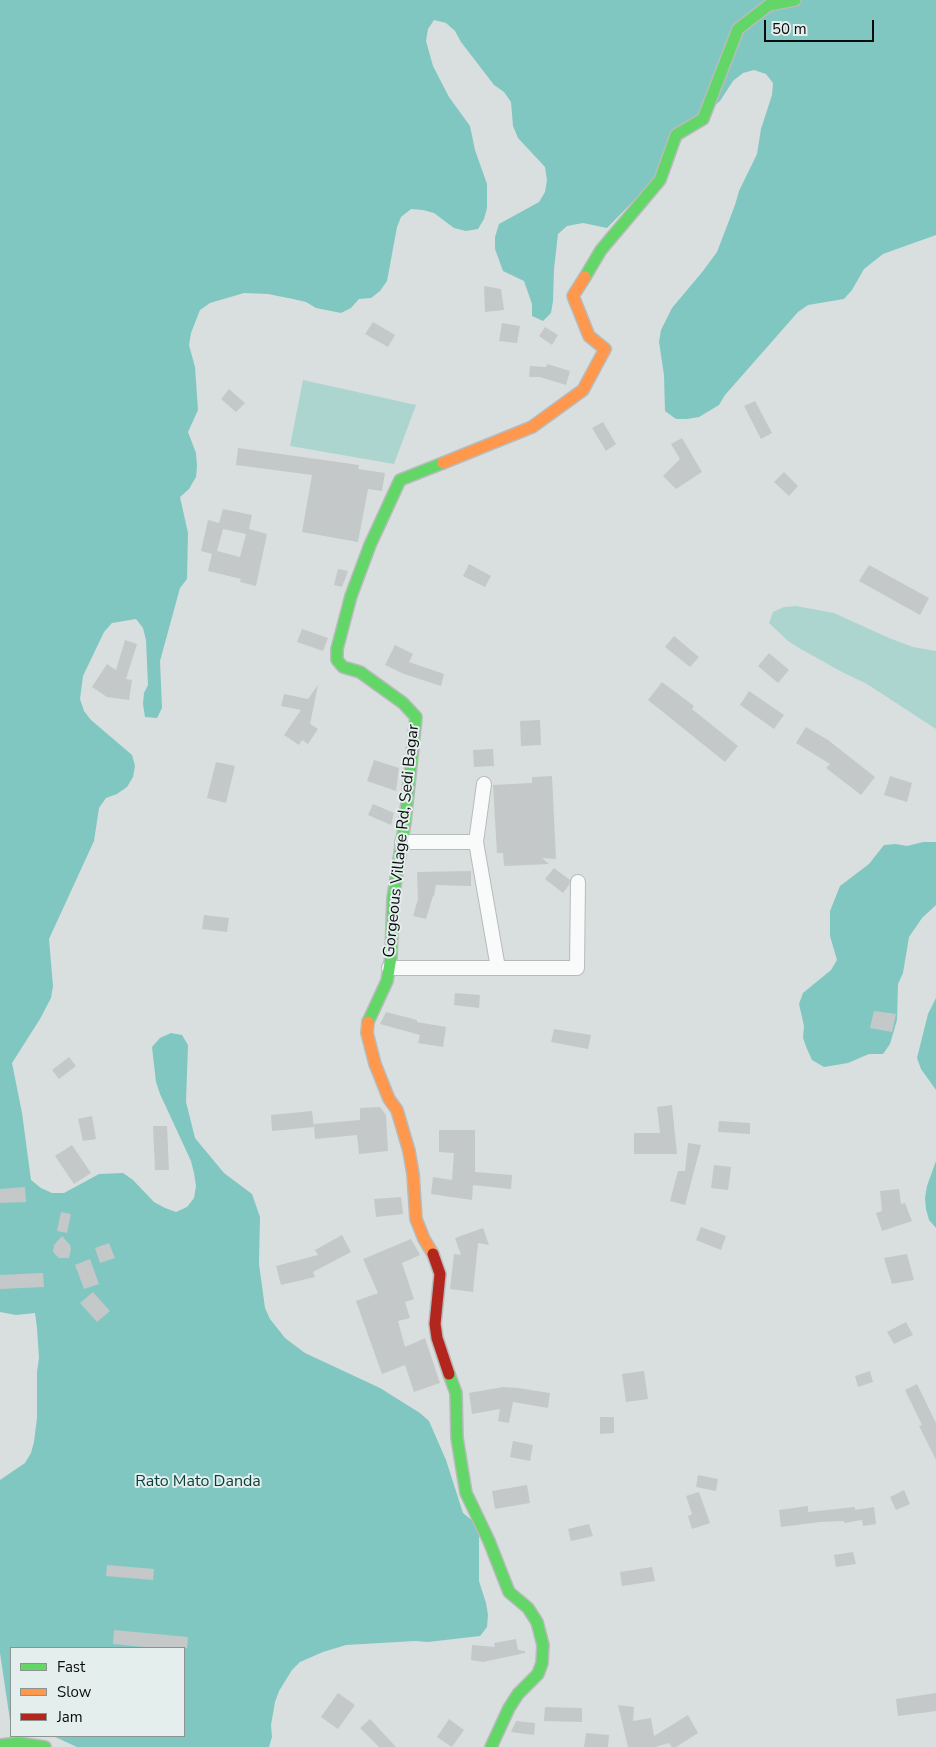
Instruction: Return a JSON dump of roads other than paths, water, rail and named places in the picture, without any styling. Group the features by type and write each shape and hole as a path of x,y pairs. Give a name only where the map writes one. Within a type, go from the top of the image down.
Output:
{"street":[{"name":"Gorgeous Village Rd, Sedi Bagar","path":"491,1747 509,1708 518,1694 538,1674 542,1664 543,1645 537,1622 528,1608 509,1592 489,1541 466,1493 457,1438 456,1393 437,1338 435,1324 440,1274 435,1257 424,1239 416,1218 413,1174 409,1151 397,1110 389,1099 375,1064 367,1033 368,1021 387,981 391,957 393,898 406,822 416,717 403,703 360,672 344,667 337,660 337,649 350,596 400,480 532,427 583,390 605,349 589,336 573,296 601,250 660,180 676,135 703,118 738,29 769,5 795,0"},
{"path":"484,784 476,842 498,968"},
{"path":"402,842 476,842"},
{"path":"389,968 577,968 578,882"},
{"path":"0,1745 18,1743 45,1747"}],"park label":[{"name":"Rato Mato Danda","path":"198,1482"}]}
